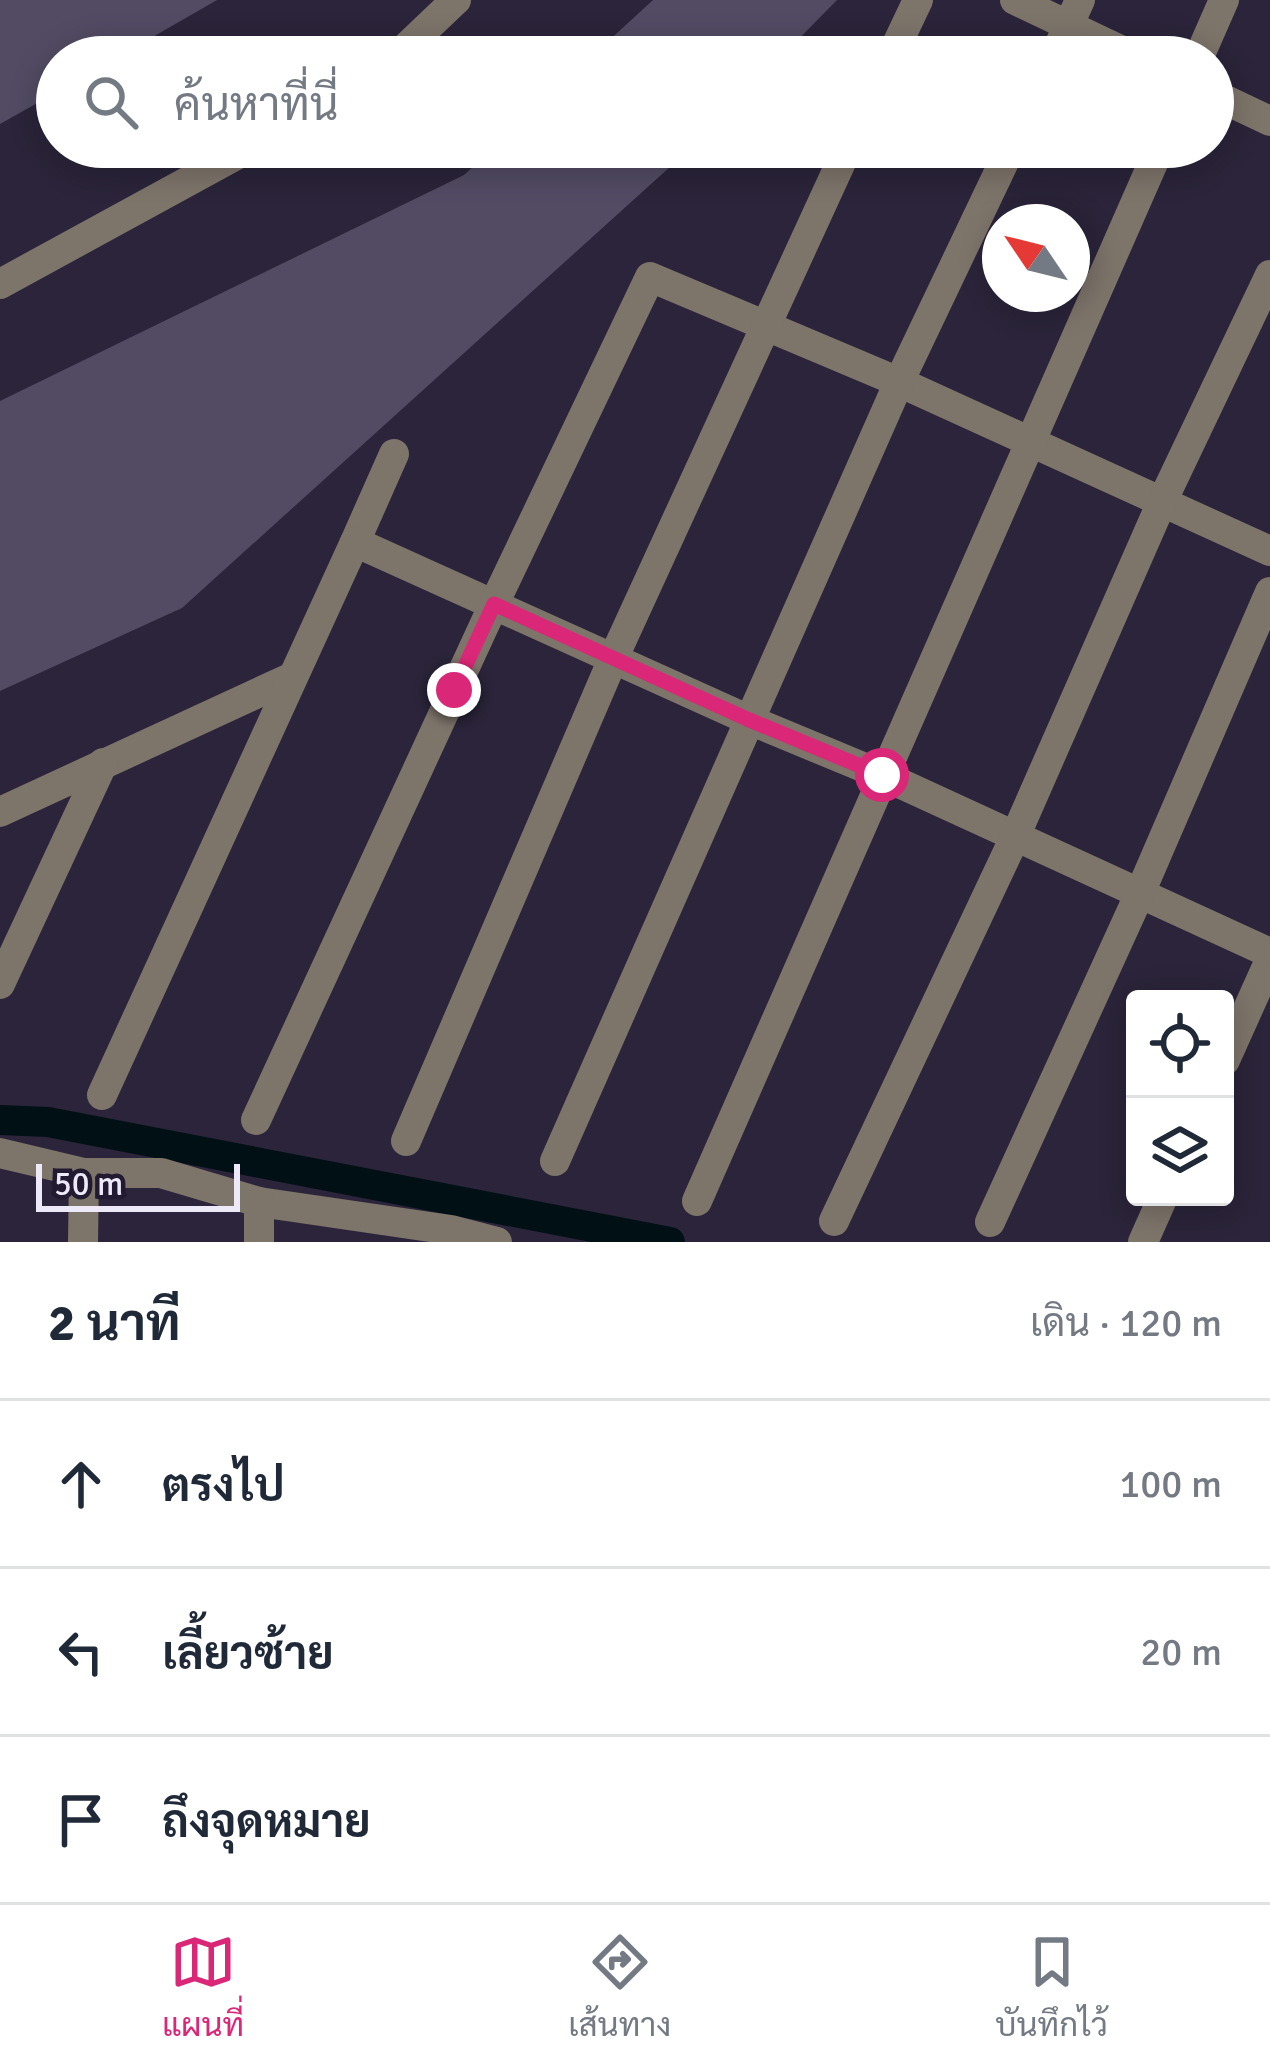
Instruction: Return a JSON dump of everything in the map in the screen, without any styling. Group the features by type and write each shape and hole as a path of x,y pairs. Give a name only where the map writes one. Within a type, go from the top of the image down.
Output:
{"street":[{"path":"417,36 456,0"},
{"path":"901,36 918,0"},
{"path":"1015,0 1074,13 1106,36"},
{"path":"1208,36 1224,0"},
{"path":"1234,104 1270,121"},
{"path":"0,284 213,168"},
{"path":"406,1141 613,658 838,168"},
{"path":"555,1161 898,382 1001,168"},
{"path":"697,1201 1151,168"},
{"path":"256,1120 647,279 654,275 1270,551"},
{"path":"834,1221 1014,839 1160,504 1270,275"},
{"path":"102,1095 394,454"},
{"path":"355,542 882,775 1270,957 1234,1039"},
{"path":"989,1222 1140,893 1270,592"},
{"path":"0,812 290,678"},
{"path":"0,984 103,763"},
{"path":"0,1153 85,1173 161,1173 260,1202 439,1236 497,1242"},
{"path":"83,1242 85,1173"},
{"path":"260,1202 260,1242"},
{"path":"1143,1242 1159,1206"}],"shaded area":[{"path":"0,0 217,0 154,36 36,36 36,104 0,124"},
{"path":"653,0 837,0 802,36 614,36"},
{"path":"472,168 669,168 182,608 0,691 0,401"}],"waterway":[{"path":"0,1120 48,1122 670,1242"}],"route":[{"path":"454,690 494,604 882,775"}]}
